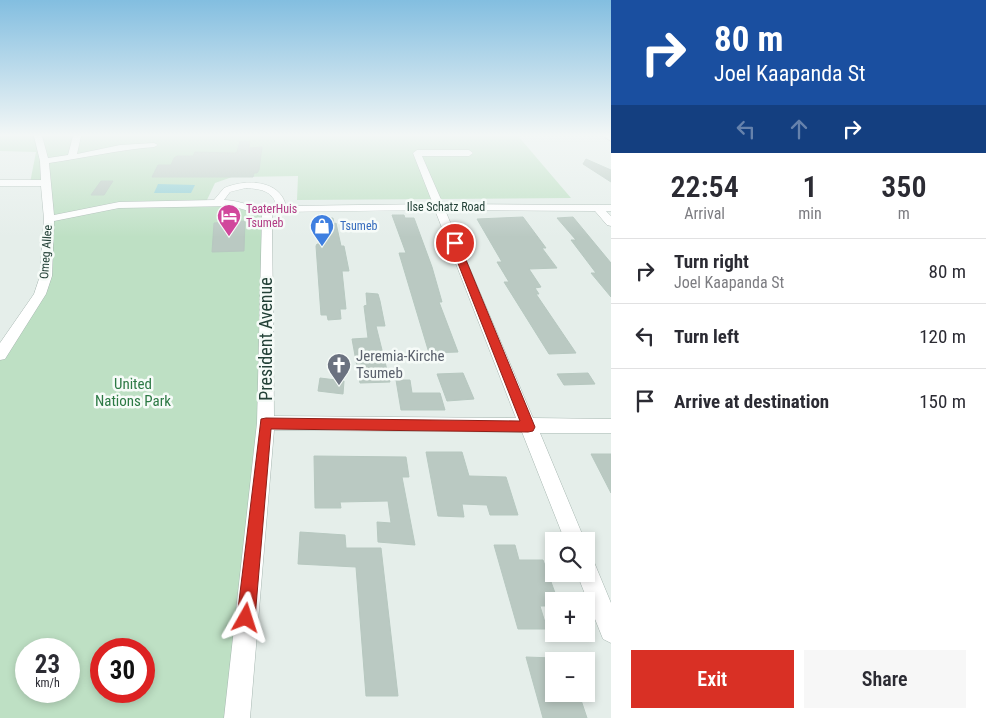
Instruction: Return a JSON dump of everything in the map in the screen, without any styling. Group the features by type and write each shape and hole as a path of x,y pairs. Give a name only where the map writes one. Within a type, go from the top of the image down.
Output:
{"street":[{"name":"Omeg Allee","path":"0,355 43,287 46,276 49,220 45,170"},
{"path":"424,170 571,532"},
{"path":"0,183 46,183"},
{"path":"218,203 226,191 232,188 263,187 276,194 279,198 274,211"},
{"name":"Ilse Schatz Road","path":"49,220 119,205 218,203 274,211 440,206 611,208"},
{"path":"598,208 611,222"},
{"name":"President Avenue","path":"237,718 266,423 274,211"},
{"path":"266,423 528,427 611,426"},
{"path":"591,582 611,631"}],"green space":[{"name":"United Nations Park","path":"33,170 547,170 571,198 297,200 298,176 232,177 215,183 206,202 233,203 267,213 266,423 242,718 0,718 0,353 43,287 47,184 30,183"}],"water":[{"path":"158,184 195,185 191,193 154,193"}],"building":[{"path":"156,170 259,170 257,173 254,173 253,177 152,177"},
{"path":"592,170 611,170 611,182"},
{"path":"101,181 113,181 104,195 91,195"},
{"path":"392,215 404,215 405,218 414,218 432,267 442,302 439,302 458,352 429,353 399,253 406,253"},
{"path":"523,217 546,248 542,248 557,268 529,269 541,287 535,288 539,294 536,294 576,353 549,354 504,282 509,282 497,262 502,262 477,219"},
{"path":"573,217 611,263 611,297 591,273 596,273 571,240 576,240 557,218"},
{"path":"317,218 333,218 334,224 336,223 341,246 344,246 349,271 342,271 346,309 340,309 341,319 328,320 327,315 321,315 316,246 320,244"},
{"name":"TeaterHuis Tsumeb","path":"245,221 244,251 212,252 214,223"},
{"path":"366,293 378,294 380,301 385,326 376,326 390,382 360,383 352,339 368,338 364,306 367,305"},
{"path":"463,373 474,399 447,401 437,374"},
{"path":"588,373 595,384 564,385 557,374"},
{"path":"320,378 344,381 343,394 318,391"},
{"path":"396,380 410,380 412,393 440,393 445,410 401,410"},
{"path":"426,452 462,452 469,476 506,477 518,515 490,515 487,505 462,504 464,517 438,516"},
{"path":"591,454 611,454 611,493"},
{"path":"314,456 406,457 409,477 402,477 415,545 378,542 377,522 391,523 388,501 340,502 341,508 315,508"},
{"path":"300,532 345,535 346,548 381,548 398,696 366,696 356,567 298,564"},
{"path":"494,545 515,545 519,560 543,560 545,582 551,582 555,592 545,592 545,606 540,606 545,629 518,629"},
{"path":"526,657 545,658 545,702 582,702 587,718 543,718"}],"place":[{"name":"TeaterHuis Tsumeb","path":"229,237"},
{"name":"Tsumeb","path":"322,247"},
{"name":"Jeremia-Kirche Tsumeb","path":"339,386"}],"route":[{"path":"246,618 266,423 528,427 455,243"}]}
